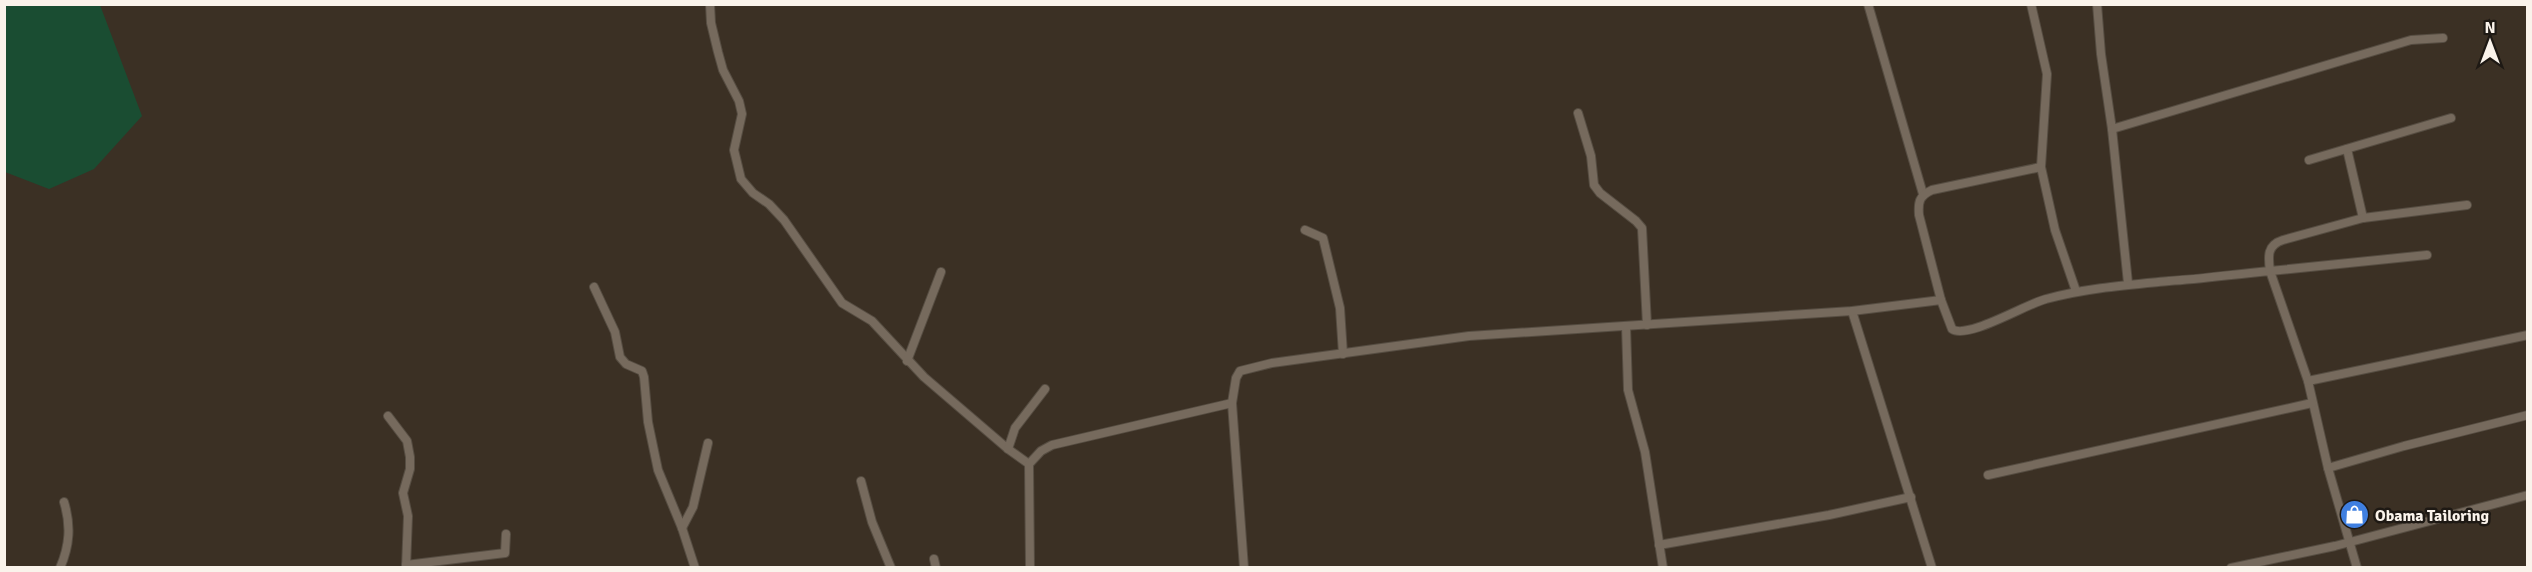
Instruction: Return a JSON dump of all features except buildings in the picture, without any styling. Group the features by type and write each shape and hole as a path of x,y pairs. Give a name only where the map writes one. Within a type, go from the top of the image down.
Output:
{"street":[{"path":"710,4 711,23 723,70 739,101 742,114 734,150 741,179 753,193 769,204 784,220 842,303 872,321 907,361 1008,449 1029,464"},
{"path":"1868,4 1923,194"},
{"path":"2031,4 2047,74 2041,167 2055,230 2076,291"},
{"path":"2097,4 2100,54 2112,129 2128,283"},
{"path":"2112,129 2411,40 2443,38"},
{"path":"1578,113 1591,156 1594,185 1600,193 1636,220 1642,228 1647,325"},
{"path":"2309,160 2451,118"},
{"path":"2347,149 2363,218"},
{"path":"2041,167 1943,187 1923,194 1918,202 1919,215 1941,300 1950,327 1956,332 1977,328 2030,303 2076,291 2128,283 2427,255"},
{"path":"2357,567 2328,468 2308,381 2270,271 2269,250 2275,243 2363,218 2467,205"},
{"path":"1305,230 1323,238 1326,245 1330,273 1340,308 1343,354"},
{"path":"907,361 941,272"},
{"path":"594,287 615,332 620,357 626,364 642,371 648,422 658,470 695,567"},
{"path":"1244,567 1232,404 1236,378 1240,371 1272,363 1469,336 1852,311 1941,300"},
{"path":"1852,311 1932,567"},
{"path":"1626,326 1628,390 1645,452 1663,567"},
{"path":"2308,381 2528,335"},
{"path":"1008,449 1015,428 1045,389"},
{"path":"1988,475 2312,403"},
{"path":"1030,567 1029,464 1041,451 1052,445 1232,404"},
{"path":"2328,468 2528,415"},
{"path":"388,416 407,441 410,457 410,469 403,493 408,516 406,566 505,553 506,534"},
{"path":"682,528 693,507 708,443"},
{"path":"861,481 872,522 891,567"},
{"path":"2231,567 2349,543 2528,495"},
{"path":"1659,545 1829,515 1911,497"},
{"path":"60,567 70,531 64,502"},
{"path":"934,559 936,567"}],"green space":[{"path":"4,5 100,5 142,116 94,169 49,189 5,172"}],"place":[{"name":"Obama Tailoring","path":"2354,515"}]}
